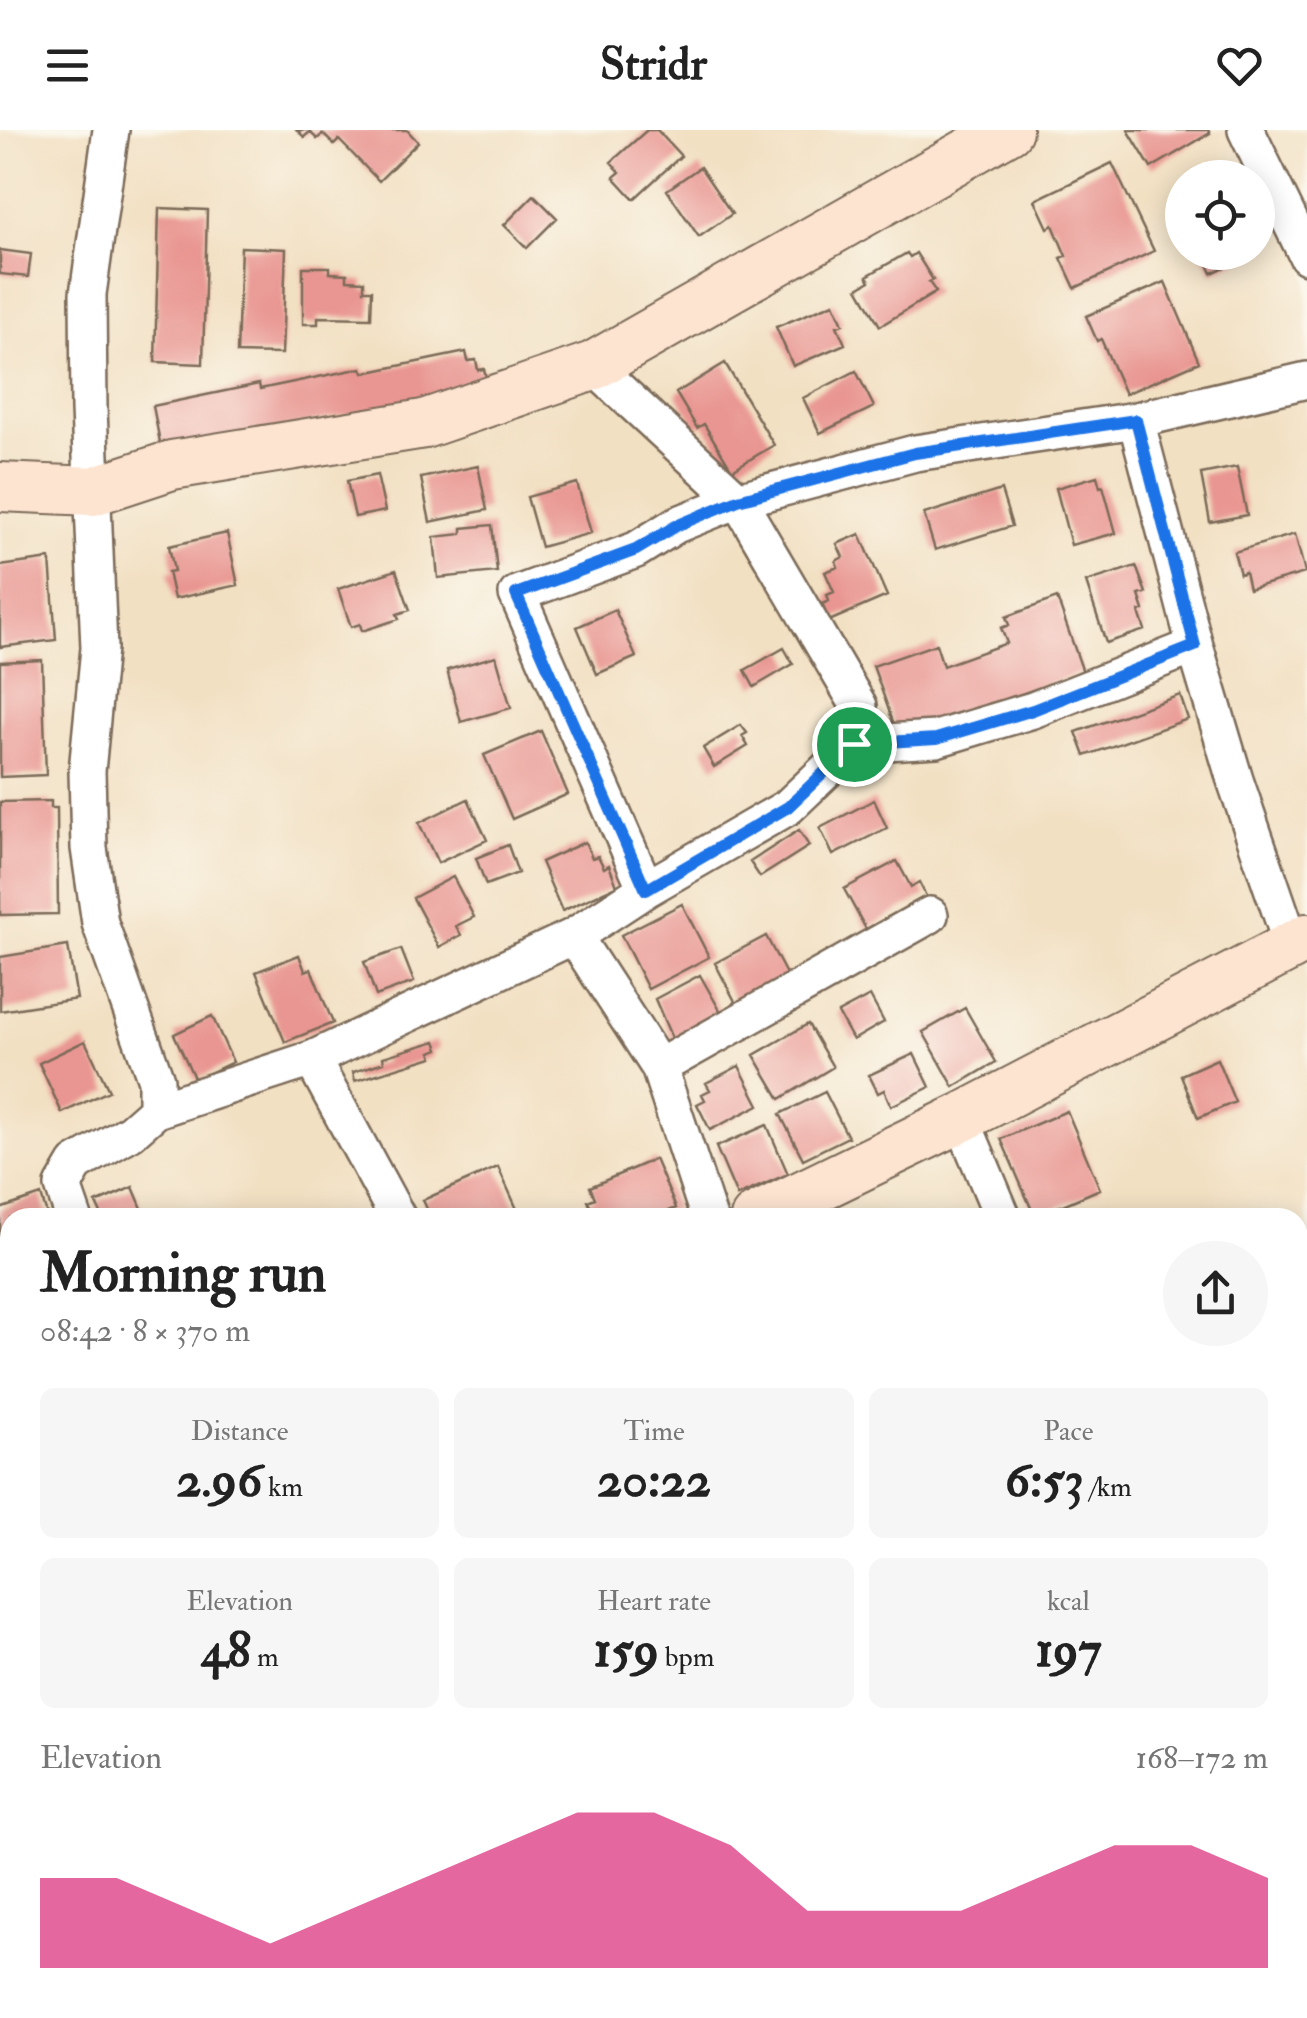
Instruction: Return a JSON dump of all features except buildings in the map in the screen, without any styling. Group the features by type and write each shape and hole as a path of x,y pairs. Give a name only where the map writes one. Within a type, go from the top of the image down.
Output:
{"main road":[{"path":"0,488 93,491 172,466 424,424 593,366 1008,130"},
{"path":"776,1208 961,1118 1300,942"}],"street":[{"path":"111,130 88,294 88,409 99,648 87,771 89,848 100,923 156,1080 156,1110"},
{"path":"1246,130 1307,256"},
{"path":"593,366 738,500 858,706 854,744"},
{"path":"646,890 516,594 636,550 676,526 738,500 915,453 1136,420 1307,380"},
{"path":"1136,420 1195,646 1235,780 1300,942"},
{"path":"70,1208 62,1186 76,1164 131,1132 156,1110 312,1058 574,936 788,807 854,744 936,739 1033,710 1195,646"},
{"path":"659,1066 930,915"},
{"path":"574,936 659,1066 707,1208"},
{"path":"312,1058 393,1208"},
{"path":"961,1118 999,1208"}],"route":[{"path":"1136,420 1195,646 1033,710 936,739 854,744 788,807 646,890 516,594 636,550 676,526 738,500 915,453 1136,420"}]}
